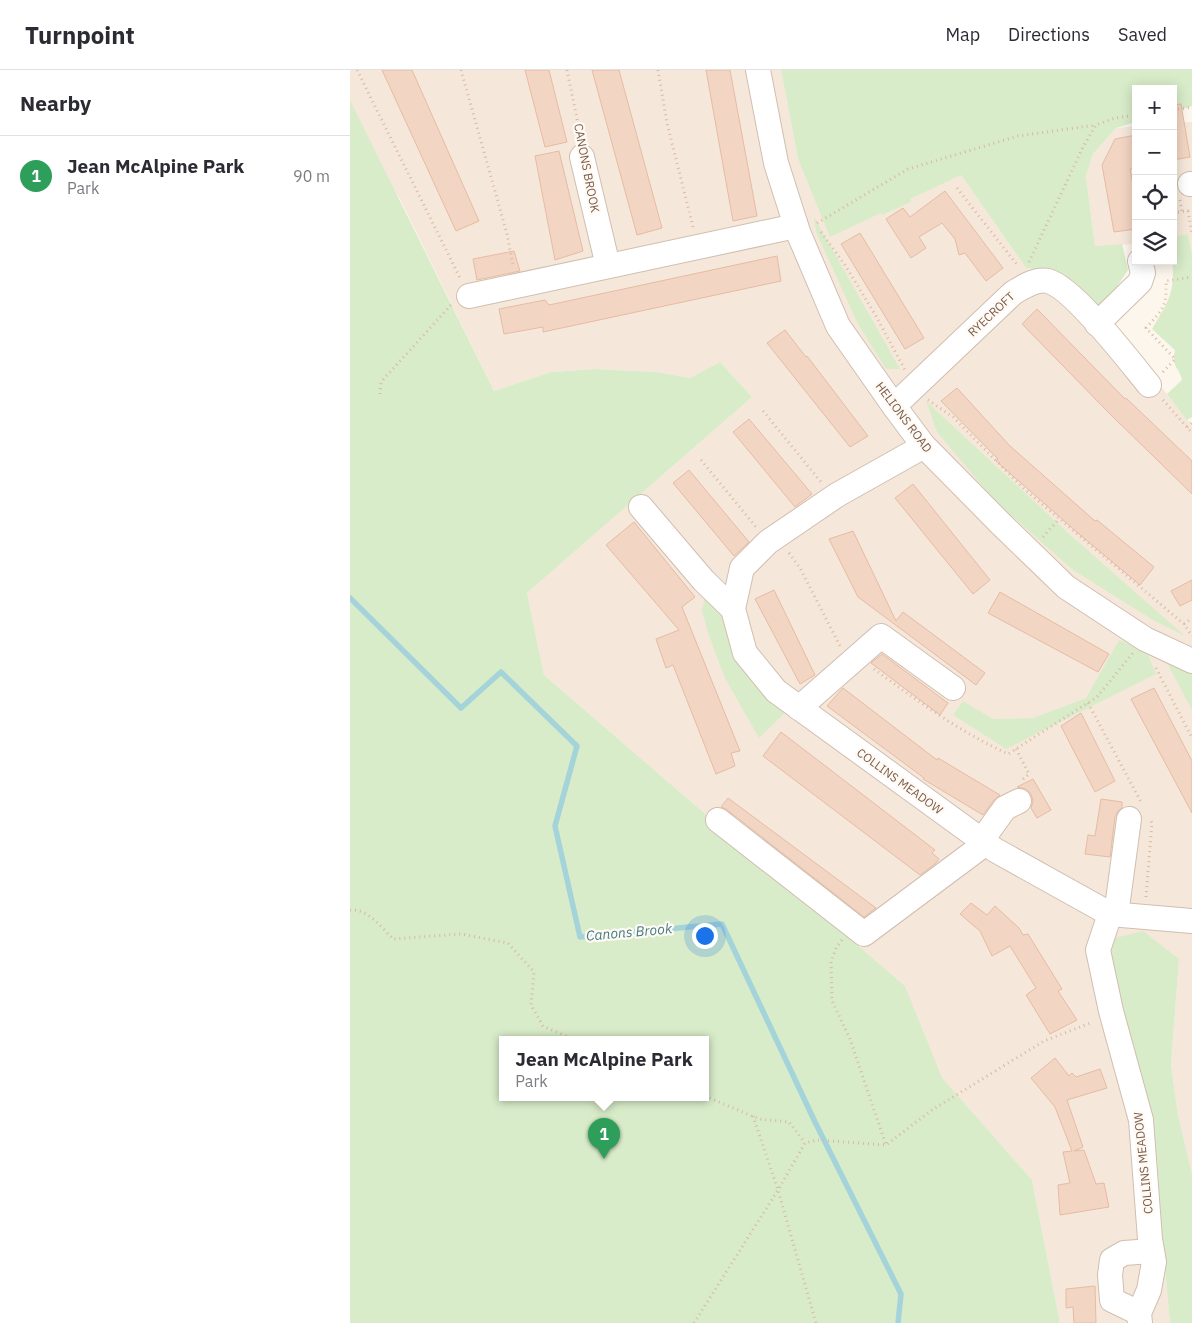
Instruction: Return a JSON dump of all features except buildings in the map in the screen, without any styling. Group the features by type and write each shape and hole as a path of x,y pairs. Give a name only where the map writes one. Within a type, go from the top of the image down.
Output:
{"street":[{"name":"HELIONS ROAD","path":"758,70 776,164 809,227 838,326 894,406 923,445 1066,587 1145,639 1192,661"},
{"name":"CANONS BROOK","path":"582,157 608,266"},
{"path":"469,296 698,247 809,227"},
{"path":"1097,324 1140,282 1143,272 1141,265"},
{"path":"1027,278 1048,281 1069,294 1150,385"},
{"name":"RYECROFT","path":"894,406 1027,278"},
{"name":"COLLINS MEADOW","path":"923,445 834,497 768,542 742,568 733,609 745,653 776,692 995,850 1113,914 1192,921"},
{"name":"COLLINS MEADOW","path":"642,507 704,580 733,609"},
{"path":"799,708 882,636 953,688"},
{"path":"718,820 864,934 984,842 1005,808 1019,801"},
{"name":"COLLINS MEADOW","path":"1129,819 1113,914 1098,950 1112,1015 1141,1120 1154,1262 1150,1290 1139,1318"},
{"path":"1139,1318 1112,1300 1110,1275 1112,1260 1124,1253 1151,1245"}],"path":[{"path":"357,70 469,296 454,301 381,382 380,394"},
{"path":"461,70 507,234 517,286"},
{"name":"CANONS BROOK","path":"567,70 582,140 582,157"},
{"path":"658,70 667,123 698,247"},
{"path":"1177,109 1192,107"},
{"path":"809,227 908,169 1018,136 1096,125 1115,118 1132,116"},
{"path":"957,188 1027,278 1083,146 1096,125"},
{"path":"1177,213 1190,211 1192,234"},
{"path":"809,227 824,234 876,316 901,360 913,389 952,417 1024,488 1184,624 1192,636"},
{"path":"1192,276 1166,281 1167,298 1162,310 1146,328 1175,359 1150,385 1192,433"},
{"path":"763,411 834,497"},
{"path":"1187,427 1192,423"},
{"path":"701,460 768,542 783,546 800,568 854,660 984,743 1008,754 1097,697 1145,639 1158,673 1192,738"},
{"path":"1042,538 1060,520"},
{"path":"1184,624 1192,618"},
{"path":"1016,749 1030,774 1010,789 1019,801"},
{"path":"350,910 355,909 372,919 393,939 461,934 508,943 534,972 531,1005 543,1026 566,1036"},
{"path":"860,930 840,941 836,948 831,962 832,1001 850,1039 886,1144"},
{"path":"694,1323 778,1190 805,1143 817,1140 886,1144 932,1110 1044,1041 1112,1015"},
{"path":"709,1098 759,1118 789,1122 805,1143"},
{"path":"753,1116 778,1190 816,1323"}],"shaded area":[{"path":"350,70 781,70 798,159 961,175 1026,268 1044,270 1100,311 1192,425 1192,1174 1178,1115 1171,1065 1179,959 1116,1012 1157,1159 1170,1323 1060,1323 1032,1180 941,1078 905,986 544,675 527,593 752,397 720,362 690,378 657,372 595,369 551,372 494,391 400,199 350,122"},
{"path":"1192,122 1192,255 1188,234 1177,236 1177,123"},
{"path":"1132,126 1132,244 1095,246 1086,176 1093,154 1116,128"}],"green space":[{"path":"781,70 1192,70 1192,106 1177,111 1177,85 1132,85 1132,123 1116,128 1093,154 1086,176 1095,246 1122,244 1128,270 1108,300 1091,309 1044,270 1026,268 961,175 910,199 911,202 882,215 881,213 830,237 798,159"},
{"path":"350,100 494,391 551,372 595,369 657,372 690,378 720,362 752,397 527,593 544,675 905,986 942,1078 1032,1180 1060,1323 350,1323"},
{"path":"814,217 900,369 886,369 858,324 816,232"},
{"path":"1188,234 1192,255 1192,417 1187,420 1167,394 1182,380 1174,360 1175,350 1152,329 1166,305 1171,290 1173,281 1172,265 1177,265 1177,236"},
{"path":"926,401 1067,532 1185,636 1153,620 1073,570 995,501 937,432"},
{"path":"706,590 788,710 759,738 725,678 709,636 702,611"},
{"path":"1119,640 1147,652 1156,674 1006,749 953,715 963,701 993,719 1033,718 1086,698"},
{"path":"1167,663 1192,674 1192,710"},
{"path":"1143,931 1179,959 1171,1065 1178,1115 1192,1174 1192,1323 1170,1323 1157,1159 1116,1012 1111,939"}],"waterway":[{"name":"Canons Brook","path":"350,598 461,708 501,672 577,746 555,826 580,937 722,924 815,1122 901,1294 898,1323"}],"place":[{"name":"Jean McAlpine Park","path":"604,1159"}]}
